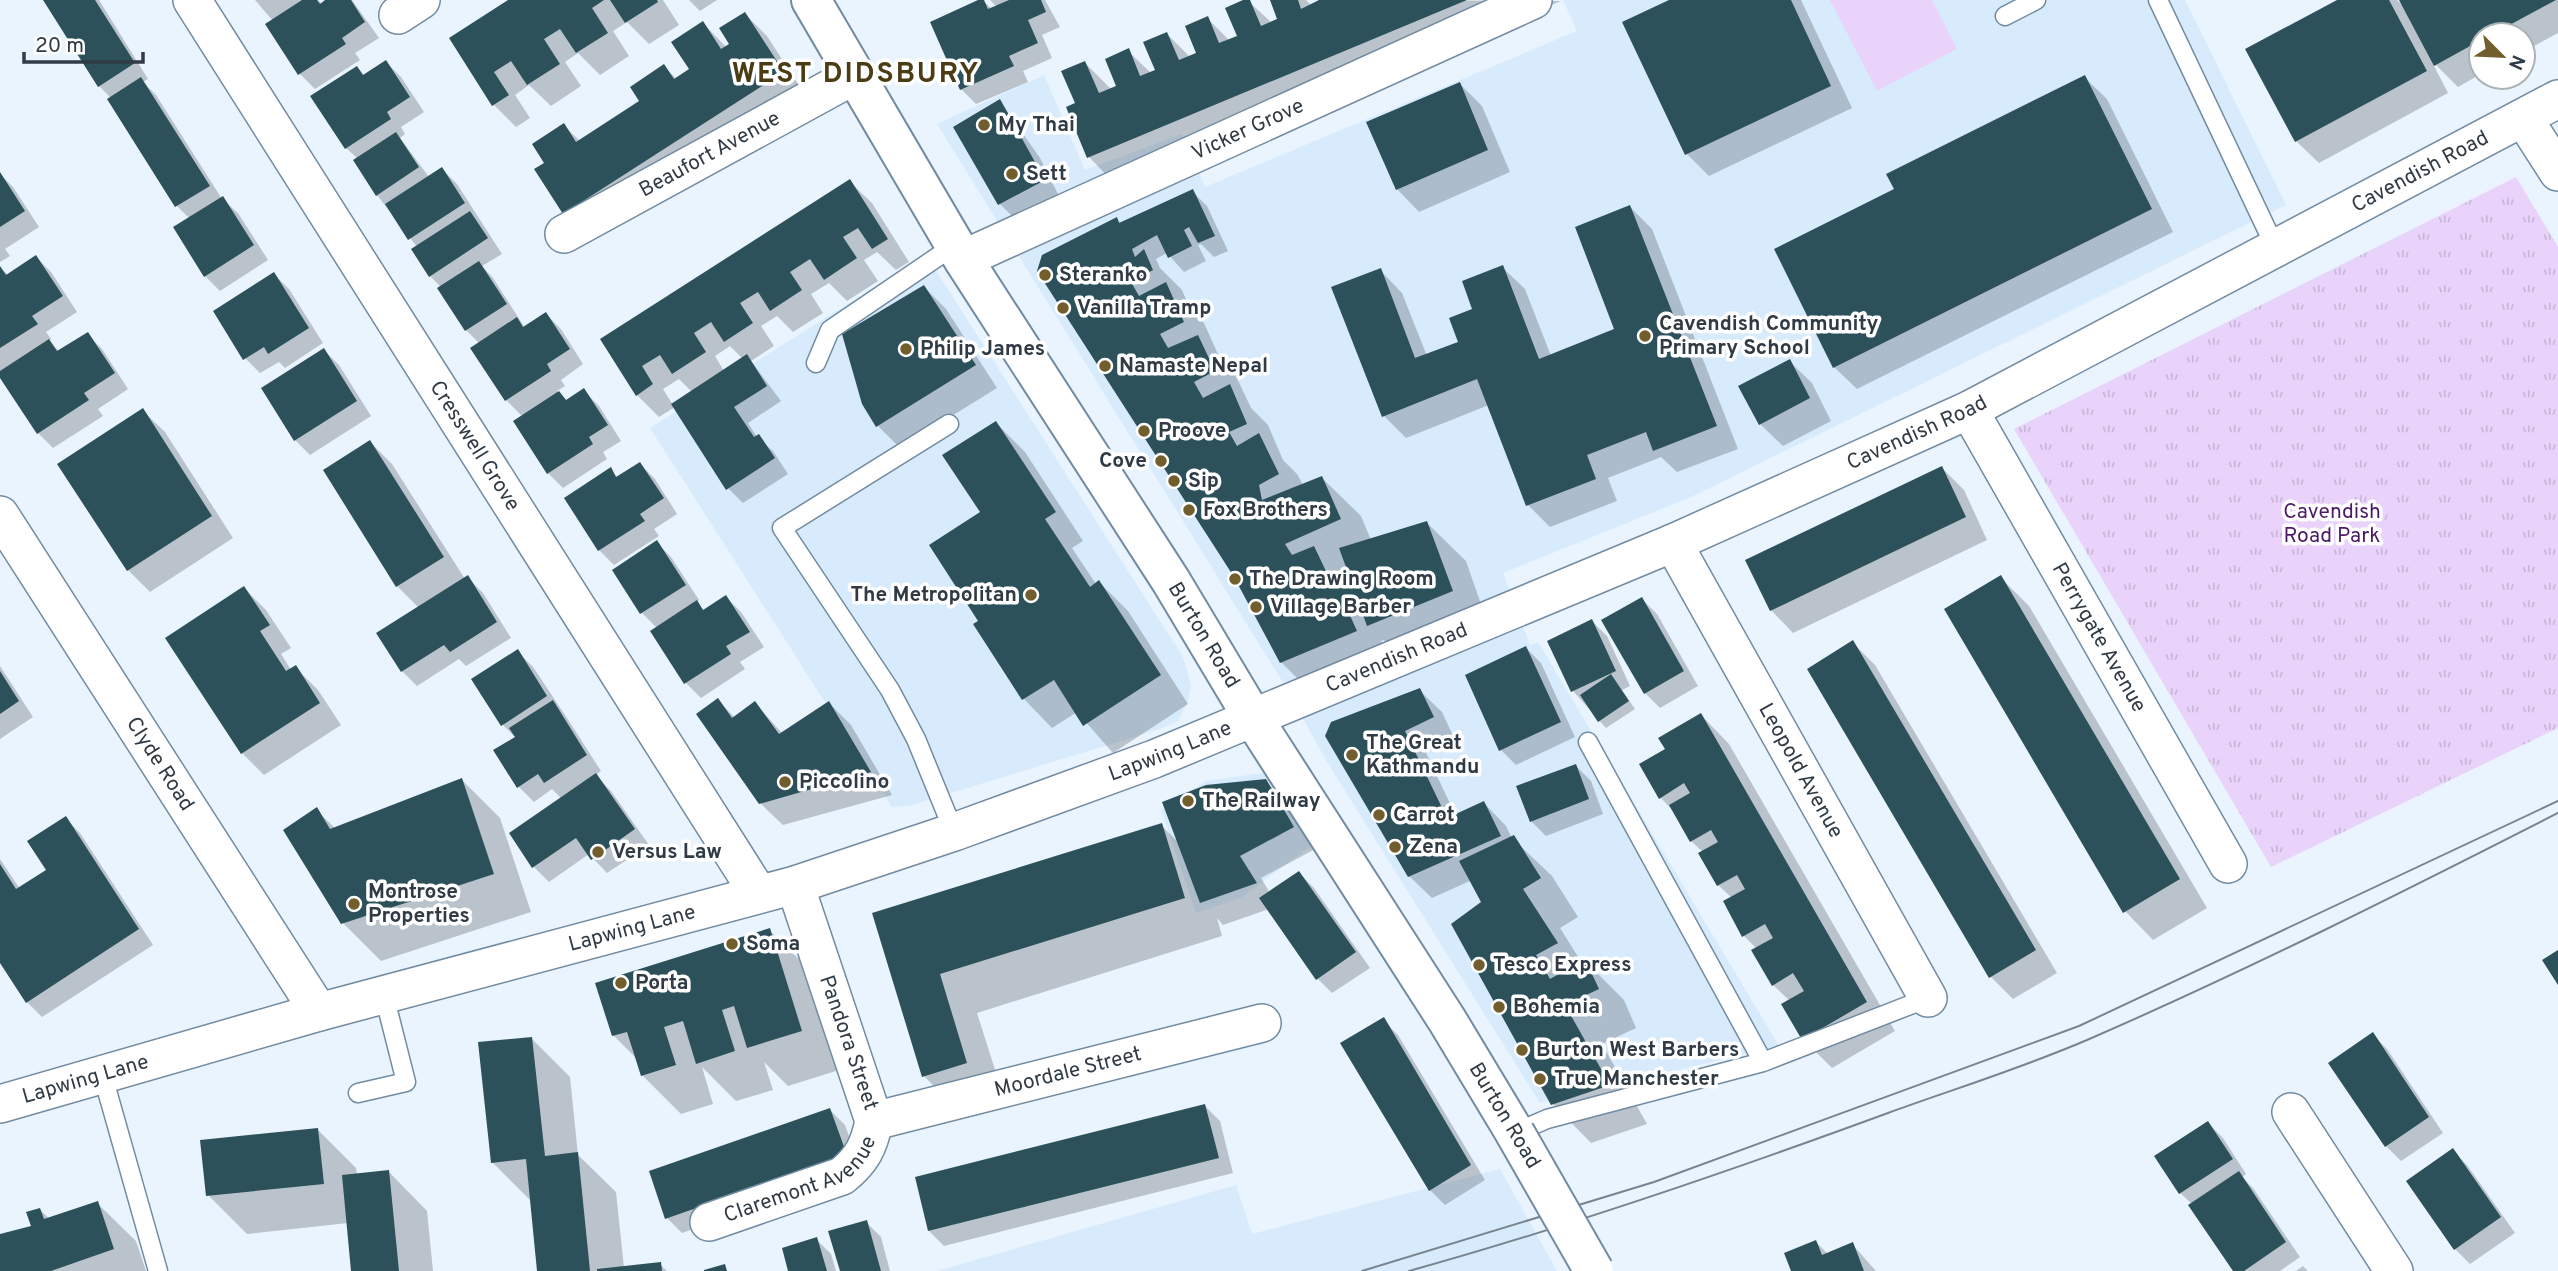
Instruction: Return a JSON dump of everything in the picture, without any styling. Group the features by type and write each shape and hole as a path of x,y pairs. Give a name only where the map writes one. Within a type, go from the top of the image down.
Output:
{"street":[{"name":"Cresswell Grove","path":"192,0 758,893"},
{"name":"Burton Road","path":"811,0 959,252 1171,581 1253,718 1447,1020 1594,1271"},
{"name":"Vicker Grove","path":"959,252 1533,0"},
{"name":"Beaufort Avenue","path":"564,234 855,75"},
{"name":"Cavendish Road","path":"1253,718 1673,543 1969,410 2558,99"},
{"path":"2524,119 2558,172"},
{"name":"Perrygate Avenue","path":"1969,410 2228,864"},
{"name":"Clyde Road","path":"0,515 319,1012"},
{"name":"Leopold Avenue","path":"1673,543 1928,998"},
{"name":"Lapwing Lane","path":"0,1104 319,1012 795,885 954,832 1154,759 1253,718"},
{"name":"Pandora Street","path":"795,885 874,1121"},
{"name":"Moordale Street","path":"874,1121 1262,1023"},
{"path":"2291,1112 2394,1271"},
{"name":"Claremont Avenue","path":"709,1222 842,1176 857,1164 869,1145 874,1121"}],"lane":[{"path":"2005,16 2036,0"},
{"path":"2158,0 2276,249"},
{"path":"816,363 830,330 959,252"},
{"path":"949,424 782,527 890,690 916,739 954,832"},
{"path":"1588,742 1763,1062"},
{"path":"358,1093 406,1082 384,995"},
{"path":"1515,1133 1547,1119 1763,1062 1928,998"},
{"path":"102,1073 158,1271"}],"shaded area":[{"name":"Cavendish Community Primary School","path":"1563,0 2185,0 2286,205 1691,497 1503,573 1530,645 1538,642 1779,1046 1540,1103 1326,760 1284,684 937,124 1044,75 1085,170 1182,134 1205,187 1577,31"},
{"path":"926,255 1183,657 1191,685 1188,701 1178,721 1160,729 909,806 892,807 650,428"},
{"path":"1263,773 1273,781 1312,845 1242,897 1196,913 1161,810 1206,781"},
{"path":"1500,1169 1557,1271 937,1271 1236,1185 1252,1234"}],"green space":[{"path":"1830,0 1932,0 1957,49 1877,91"},
{"name":"Cavendish Road Park","path":"2516,177 2558,247 2558,728 2271,867 2014,429"}],"building":[{"path":"43,0 95,0 135,63 98,87"},
{"path":"302,0 317,0 320,4 325,0 351,0 365,22 342,38 346,44 298,75 265,24"},
{"path":"508,0 604,0 592,8 608,33 576,53 560,29 544,39 560,64 527,85 511,61 494,72 509,95 492,106 449,38"},
{"path":"610,0 657,0 658,2 625,23"},
{"path":"978,0 984,0 988,9 1009,0 1041,0 1046,12 1028,20 1038,43 1009,56 1014,66 960,90 930,22"},
{"path":"1243,0 1250,0 1261,26 1277,19 1270,0 1298,0 1301,9 1319,0 1467,0 1087,158 1066,107 1075,103 1061,71 1085,61 1099,93 1116,86 1105,59 1129,48 1140,76 1155,70 1143,42 1167,32 1179,60 1196,53 1185,26 1208,16 1219,43 1237,36 1225,8"},
{"path":"1669,0 1791,0 1831,86 1685,155 1622,22"},
{"path":"2337,0 2389,0 2427,71 2295,142 2245,49"},
{"path":"2399,0 2556,0 2517,21 2467,21 2467,48 2434,66"},
{"path":"745,12 784,72 563,214 534,169 544,163 532,144 564,123 576,142 639,101 630,87 664,64 674,79 689,69 671,42 703,21 721,49 729,44 719,28"},
{"path":"386,60 410,97 387,112 391,119 345,149 310,96 357,66 363,75"},
{"path":"2085,75 2152,209 1833,368 1774,249 1894,189 1886,174"},
{"path":"141,77 210,186 175,207 107,99"},
{"path":"1460,82 1488,150 1396,190 1366,122"},
{"path":"1000,99 1045,180 998,205 953,127"},
{"path":"396,132 419,167 376,196 353,160"},
{"path":"442,167 465,203 408,240 385,204"},
{"path":"0,172 25,211 0,227"},
{"path":"850,179 888,239 872,249 858,228 843,237 857,258 824,280 810,259 790,272 802,290 770,311 758,292 740,303 753,323 724,342 711,322 694,333 706,352 672,374 660,355 642,366 653,384 636,396 600,339"},
{"path":"1193,189 1215,236 1198,243 1189,227 1184,230 1192,246 1168,258 1157,235 1132,249 1135,257 1144,249 1153,270 1131,282 1139,296 1166,282 1184,322 1160,334 1168,348 1198,335 1215,371 1194,382 1203,398 1230,384 1247,424 1229,432 1237,446 1259,433 1279,474 1259,485 1262,500 1322,476 1341,519 1285,544 1292,555 1314,546 1333,586 1350,578 1339,548 1427,521 1453,591 1367,626 1357,598 1344,602 1357,631 1280,663 1234,577 1037,271 1042,255 1117,217 1119,223"},
{"path":"223,196 254,245 204,277 173,227"},
{"path":"1630,205 1717,426 1653,451 1646,432 1587,455 1596,479 1526,506 1477,379 1382,417 1331,287 1381,268 1415,358 1458,342 1449,318 1472,309 1462,281 1503,265 1539,359 1614,329 1575,227"},
{"path":"470,211 488,238 429,277 411,249"},
{"path":"36,255 63,296 32,316 38,324 0,348 0,266 6,275"},
{"path":"479,261 507,304 465,331 437,288"},
{"path":"274,272 309,328 268,354 264,347 243,360 213,311"},
{"name":"Philip James","path":"924,285 976,365 876,427 862,404 842,334"},
{"path":"546,312 570,349 547,364 551,371 505,401 470,348 517,317 523,327"},
{"path":"88,332 115,373 84,393 89,400 37,434 0,378 0,371 49,339 57,351"},
{"path":"324,348 357,401 294,441 261,388"},
{"path":"747,354 767,386 734,407 754,437 759,434 775,458 726,490 671,404"},
{"path":"1790,359 1810,398 1759,425 1738,386"},
{"path":"584,388 608,425 589,437 593,444 547,474 513,421 559,391 566,400"},
{"path":"143,408 212,516 127,571 57,464"},
{"path":"996,421 1056,512 1045,519 1090,587 1099,580 1161,675 1083,726 1054,680 1022,700 973,624 978,621 929,545 980,512 942,455"},
{"path":"370,440 444,557 396,587 323,470"},
{"path":"640,462 664,498 640,514 645,521 598,551 564,498 611,467 616,477"},
{"path":"1942,466 1966,517 1770,611 1745,560"},
{"path":"657,540 686,585 640,614 612,570"},
{"path":"468,575 497,622 450,652 444,645 401,672 376,633"},
{"path":"2001,575 2180,879 2123,913 1944,609"},
{"path":"244,586 270,625 260,631 286,671 296,665 320,703 241,754 165,638"},
{"path":"726,595 750,632 726,646 731,654 684,684 650,631 697,600 703,610"},
{"path":"1642,597 1684,671 1644,694 1601,620"},
{"path":"1592,619 1616,671 1571,692 1547,641"},
{"path":"1853,640 2036,950 1989,978 1807,669"},
{"path":"1526,646 1561,722 1499,751 1465,675"},
{"path":"518,649 547,696 501,726 471,679"},
{"path":"0,671 19,701 0,714"},
{"path":"1611,674 1629,701 1598,722 1580,695"},
{"path":"1420,688 1434,717 1405,731 1447,818 1484,801 1501,836 1408,877 1325,736 1331,722"},
{"path":"718,698 732,718 755,701 779,734 829,701 871,772 759,804 696,714"},
{"path":"553,700 587,755 544,783 538,774 517,788 493,750 515,737 509,728"},
{"path":"1701,713 1867,1002 1802,1040 1781,1004 1804,991 1793,973 1772,986 1751,950 1773,938 1765,924 1742,937 1723,901 1745,889 1737,875 1717,886 1698,853 1718,842 1711,830 1690,842 1669,805 1690,793 1684,783 1659,799 1639,764 1665,749 1658,738"},
{"path":"1576,764 1589,799 1530,822 1516,786"},
{"path":"596,773 635,829 591,860 576,838 532,868 509,833"},
{"path":"462,778 494,874 341,924 283,830 317,807 330,829"},
{"path":"1266,779 1294,827 1240,856 1257,883 1200,903 1162,802 1206,785"},
{"path":"66,816 139,929 26,1003 0,963 0,864 16,889 46,870 27,841"},
{"path":"1162,823 1185,898 940,974 967,1063 922,1077 872,913"},
{"path":"1514,835 1541,878 1523,889 1558,943 1536,955 1550,979 1585,959 1599,989 1565,1005 1610,1085 1551,1105 1451,924 1481,902 1459,861"},
{"path":"1299,871 1356,952 1316,980 1259,898"},
{"path":"770,928 802,1031 747,1048 734,1006 722,1010 735,1051 696,1064 683,1021 664,1027 676,1065 641,1076 627,1032 612,1036 595,983"},
{"path":"2558,950 2558,985 2542,960"},
{"path":"1384,1017 1471,1165 1429,1191 1340,1043"},
{"path":"2373,1032 2429,1117 2385,1147 2328,1063"},
{"path":"532,1037 545,1156 578,1152 590,1271 537,1271 526,1159 491,1163 478,1042"},
{"path":"1205,1104 1219,1158 928,1231 915,1177"},
{"path":"830,1108 847,1155 665,1219 649,1171"},
{"path":"2208,1121 2233,1159 2179,1194 2154,1156"},
{"path":"318,1128 324,1184 206,1196 200,1140"},
{"path":"2453,1148 2501,1217 2454,1250 2406,1181"},
{"path":"389,1170 399,1271 351,1271 342,1175"},
{"path":"2239,1171 2286,1242 2244,1271 2233,1271 2188,1205"},
{"path":"98,1201 114,1249 51,1271 0,1271 0,1234 31,1226 26,1212 40,1208 44,1219"},
{"path":"867,1220 881,1271 840,1271 828,1231"},
{"path":"817,1237 827,1271 788,1271 782,1248"},
{"path":"1816,1240 1822,1255 1853,1242 1864,1271 1791,1271 1784,1253"},
{"path":"661,1262 662,1271 597,1271 597,1269"},
{"path":"725,1264 727,1271 704,1271 704,1270"}],"tram line":[{"path":"1362,1271 1654,1182 2079,1026 2558,801"},
{"path":"1409,1271 1650,1197 2062,1050 2265,959 2558,813"}],"place":[{"name":"My Thai","path":"984,125"},
{"name":"Sett","path":"1012,174"},
{"name":"Steranko","path":"1045,275"},
{"name":"Vanilla Tramp","path":"1063,308"},
{"name":"Cavendish Community Primary School","path":"1645,336"},
{"name":"Philip James","path":"906,349"},
{"name":"Namaste Nepal","path":"1105,366"},
{"name":"Proove","path":"1144,431"},
{"name":"Cove","path":"1161,461"},
{"name":"Sip","path":"1174,481"},
{"name":"Fox Brothers","path":"1189,510"},
{"name":"The Drawing Room","path":"1235,579"},
{"name":"The Metropolitan","path":"1031,595"},
{"name":"Village Barber","path":"1256,607"},
{"name":"The Great Kathmandu","path":"1352,755"},
{"name":"Piccolino","path":"785,782"},
{"name":"The Railway","path":"1188,801"},
{"name":"Carrot","path":"1379,815"},
{"name":"Zena","path":"1395,847"},
{"name":"Versus Law","path":"598,852"},
{"name":"Montrose Properties","path":"354,904"},
{"name":"Soma","path":"732,944"},
{"name":"Tesco Express","path":"1479,965"},
{"name":"Porta","path":"621,983"},
{"name":"Bohemia","path":"1499,1007"},
{"name":"Burton West Barbers","path":"1522,1050"},
{"name":"True Manchester","path":"1540,1079"}],"district":[{"name":"WEST DIDSBURY","path":"856,75"}]}
